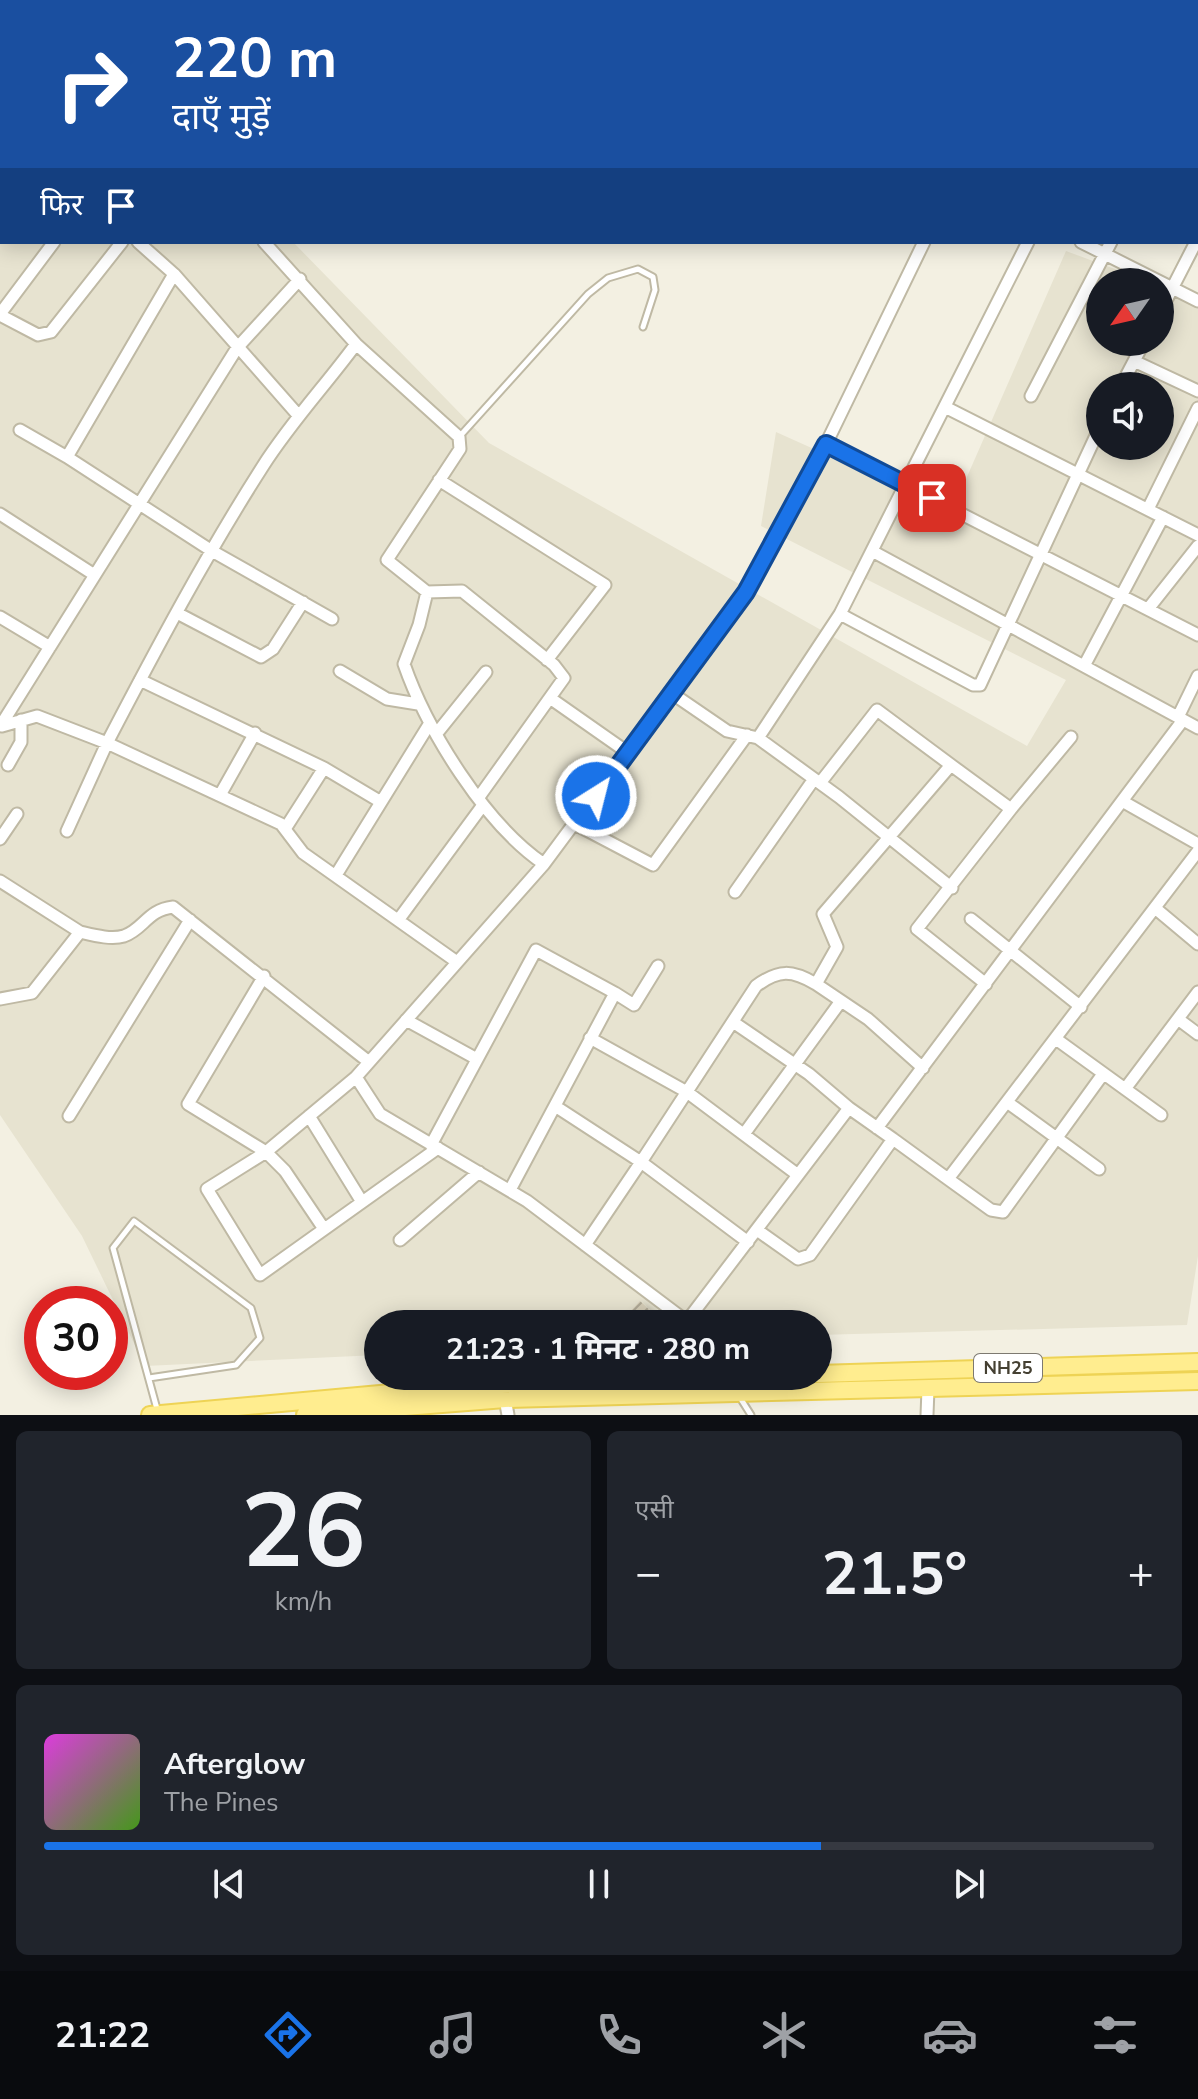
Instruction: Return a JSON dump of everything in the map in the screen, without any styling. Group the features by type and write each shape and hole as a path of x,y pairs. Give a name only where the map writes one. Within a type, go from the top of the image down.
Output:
{"main road":[{"name":"NH25","path":"832,1374 1198,1362"},
{"name":"NH25","path":"305,1415 737,1394 1198,1381"},
{"path":"150,1415 407,1390"}],"street":[{"path":"53,244 0,315 38,335 51,332 120,244"},
{"path":"140,244 174,274 298,415"},
{"path":"266,244 356,344 459,437 460,449 387,560 427,592 462,591 547,660 564,678 399,919"},
{"path":"658,966 634,1005 536,950 477,1059 435,1146 260,1275 207,1189 266,1152 356,1077 544,864 575,824 746,592 826,444 923,244"},
{"path":"575,824 653,865 840,614 1027,244"},
{"path":"1085,244 1133,268"},
{"path":"1031,396 1110,244"},
{"path":"1174,286 1195,244"},
{"path":"67,457 174,274"},
{"path":"1,725 237,348 300,279"},
{"path":"1174,289 1198,301"},
{"path":"67,831 107,743 212,551 298,415 356,344"},
{"path":"1128,372 1137,356"},
{"path":"1134,361 1198,391"},
{"path":"945,407 1198,535"},
{"path":"1148,509 1198,408"},
{"path":"20,430 139,501 212,551 332,619"},
{"path":"826,444 1198,635"},
{"path":"840,614 976,686 984,681 1086,454"},
{"path":"439,480 605,585 547,660"},
{"path":"0,514 93,574"},
{"path":"1084,666 1163,517"},
{"path":"1148,609 1198,546"},
{"path":"872,551 1198,728"},
{"path":"427,592 404,664 418,704 481,801 515,844 544,864"},
{"path":"177,613 261,657 273,649 303,602"},
{"path":"0,617 50,647"},
{"path":"340,671 387,699 418,704"},
{"path":"336,875 381,802 433,728 486,672"},
{"path":"877,1128 1181,718 1198,676"},
{"path":"140,680 255,733 324,768 381,802"},
{"path":"670,692 727,731 752,736 817,781 952,888"},
{"path":"550,698 627,752"},
{"path":"735,892 817,781 877,710 1011,809"},
{"path":"1,725 37,716 107,743 220,795 285,829 303,853 457,962"},
{"path":"8,765 21,742 21,720"},
{"path":"220,795 255,733"},
{"path":"986,984 917,929 1071,737"},
{"path":"816,984 837,947 823,914 951,765"},
{"path":"285,829 324,768"},
{"path":"1122,801 1198,844"},
{"path":"0,839 17,814"},
{"path":"948,1179 1198,851"},
{"path":"0,881 80,932 103,937 126,935 159,909 173,907 369,1062"},
{"path":"1155,908 1198,944"},
{"path":"971,919 1081,1007"},
{"path":"69,1116 190,920"},
{"path":"0,999 32,993 50,975 80,932"},
{"path":"585,1245 756,986 774,973 796,973 816,984 868,1019 923,1068"},
{"path":"264,976 188,1104 266,1152 285,1171 324,1229"},
{"path":"1125,1089 1198,992"},
{"path":"510,1190 615,993"},
{"path":"744,1134 841,1001"},
{"path":"1178,1019 1198,1034"},
{"path":"406,1020 477,1059"},
{"path":"733,1022 795,1064 849,1108 991,1210 1003,1212 1103,1074"},
{"path":"590,1038 687,1092 798,1175"},
{"path":"1056,1039 1161,1115"},
{"path":"356,1077 380,1114 510,1190 672,1310"},
{"path":"1007,1102 1099,1169"},
{"path":"555,1106 641,1162 748,1242"},
{"path":"697,1310 849,1108"},
{"path":"309,1116 362,1202"},
{"path":"757,1230 798,1259 806,1259 893,1139"},
{"path":"400,1240 479,1172"},
{"path":"927,1415 928,1389"},
{"path":"735,1390 737,1394"}],"lane":[{"path":"459,437 588,294 608,278 638,269 653,277 655,290 643,327"},
{"path":"149,1378 236,1365 260,1338 251,1308 134,1221 113,1248 149,1378 159,1414"},
{"path":"737,1394 751,1415"}],"shaded area":[{"path":"0,244 295,244 489,443 1027,746 1066,680 761,526 776,432 952,511 1066,251 1112,268 1086,268 1086,356 1174,356 1174,291 1198,300 1198,1256 1187,1325 832,1335 832,1310 364,1310 364,1356 145,1366 128,1331 128,1286 106,1286 82,1236 0,1115"}],"building":[{"path":"640,1301 650,1310 632,1310"}],"route":[{"path":"596,796 746,592 826,444 932,498"}]}
